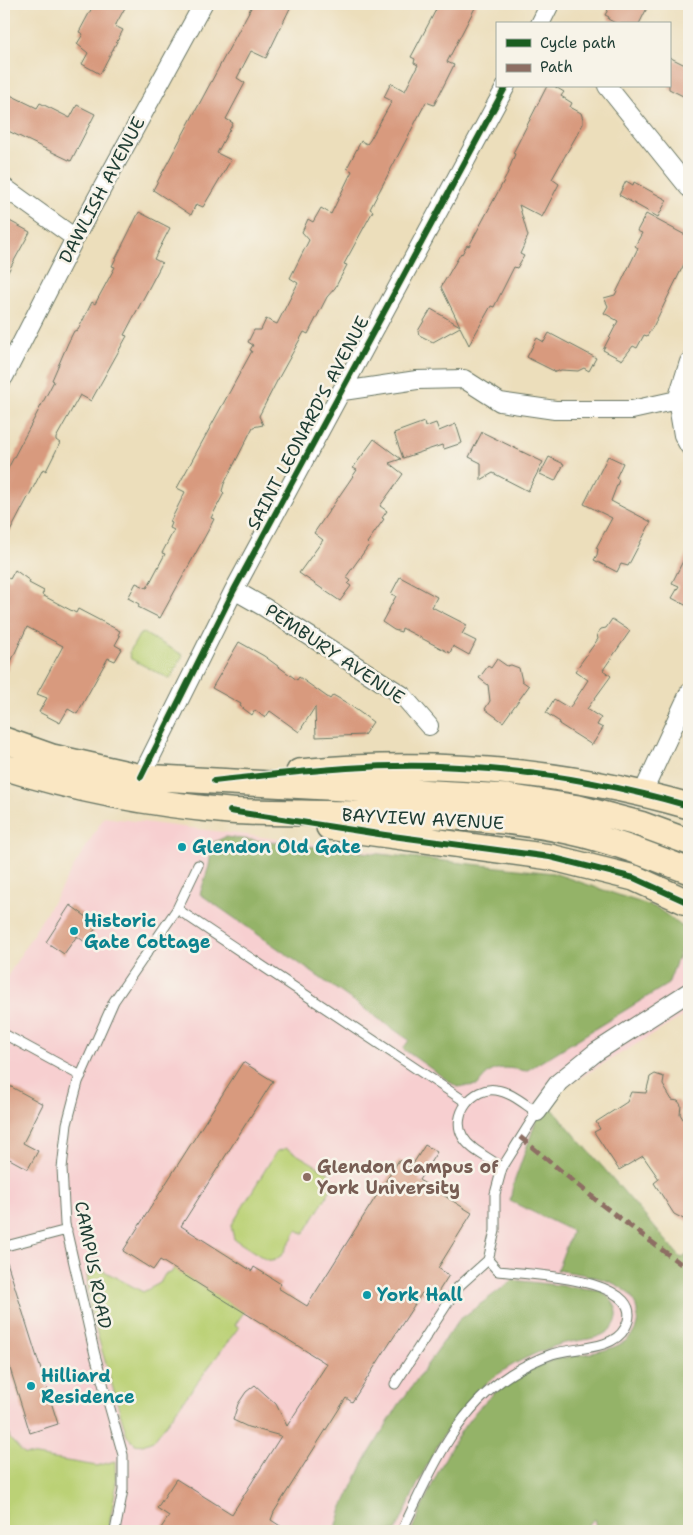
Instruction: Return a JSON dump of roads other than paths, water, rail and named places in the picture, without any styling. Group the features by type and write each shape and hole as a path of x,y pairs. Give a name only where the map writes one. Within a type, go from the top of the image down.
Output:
{"main road":[{"name":"BAYVIEW AVENUE","path":"4,740 52,757 141,777 508,797 578,808 640,824 689,842"},
{"name":"BAYVIEW AVENUE","path":"4,767 63,786 123,798 230,811 413,816 498,822 557,829 632,848 689,871"},
{"path":"214,781 347,768 445,767 528,773 590,781 643,792 689,806"},
{"path":"230,811 385,836 550,857 634,878 689,903"}],"street":[{"name":"DAWLISH AVENUE","path":"4,377 76,238 203,4"},
{"name":"SAINT LEONARD'S AVENUE","path":"141,777 234,590 505,88"},
{"path":"609,88 689,188"},
{"path":"4,187 76,238"},
{"path":"689,362 677,400 683,435 689,446"},
{"path":"343,390 416,380 464,379 500,402 555,410 632,410 677,400"},
{"name":"PEMBURY AVENUE","path":"234,590 402,695 428,726"},
{"path":"643,792 689,693"},
{"path":"536,1112 559,1082 596,1052 689,992"}],"lane":[{"name":"CAMPUS ROAD","path":"115,1531 123,1490 123,1455 95,1355 67,1230 62,1168 68,1124 81,1076 114,1001 177,909 198,865"},
{"path":"177,909 466,1102"},
{"path":"4,1034 81,1076"},
{"path":"395,1384 458,1287 488,1260 495,1232 495,1194 502,1168 536,1112 510,1094 495,1089 479,1092 466,1102 460,1118 461,1135 472,1149 488,1156 502,1168"},
{"path":"4,1244 6,1246 67,1230"},
{"path":"402,1531 426,1480 456,1426 485,1394 511,1374 551,1354 603,1344 624,1330 627,1323 628,1313 623,1302 614,1293 599,1285 582,1281 498,1271 488,1260"}],"place":[{"name":"Glendon Old Gate","path":"182,847"},
{"name":"Historic Gate Cottage","path":"74,931"},
{"name":"Glendon Campus of York University","path":"307,1177"},
{"name":"York Hall","path":"367,1295"},
{"name":"Hilliard Residence","path":"31,1386"}]}
